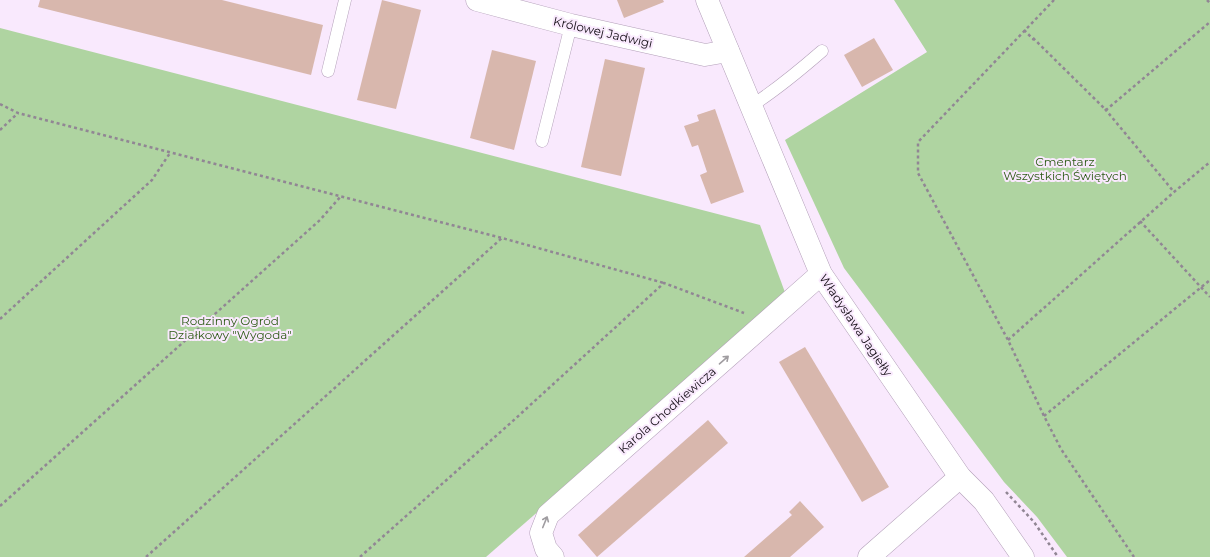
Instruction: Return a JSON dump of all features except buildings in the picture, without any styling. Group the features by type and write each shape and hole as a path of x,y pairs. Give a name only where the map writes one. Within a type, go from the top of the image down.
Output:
{"street":[{"name":"Królowej Jadwigi","path":"478,0 571,25 705,55 728,51"},
{"name":"Władysława Jagiełły","path":"707,0 821,274 960,477 984,501 1024,557"},
{"name":"Karola Chodkiewicza","path":"553,557 546,549 541,533 548,515 821,274"},
{"path":"869,557 960,477"}],"lane":[{"path":"328,71 345,0"},
{"path":"542,140 571,25"},
{"path":"751,106 797,74 822,51"}],"path":[{"path":"1054,0 918,142 918,173 1008,340 1061,449 1134,557"},
{"path":"1207,0 1210,3"},
{"path":"1106,110 1210,22"},
{"path":"1024,30 1106,110"},
{"path":"1034,38 1106,110 1174,192"},
{"path":"0,104 18,113 502,238 664,283 744,314"},
{"path":"0,130 18,113"},
{"path":"0,319 152,180 170,152"},
{"path":"1008,340 1174,192 1210,162"},
{"path":"0,506 320,220 341,196"},
{"path":"1140,222 1210,297"},
{"path":"146,557 502,238"},
{"path":"1044,416 1210,280"},
{"path":"360,557 515,419 664,283"},
{"path":"984,501 1001,486 1034,522 1058,557"}],"green space":[{"name":"Cmentarz Wszystkich Świętych","path":"894,0 1210,0 1210,557 1067,557 1037,517 1004,482 844,268 785,140 927,52"},
{"name":"Rodzinny Ogród Działkowy \"Wygoda\"","path":"0,28 760,225 786,295 486,557 0,557"}]}
